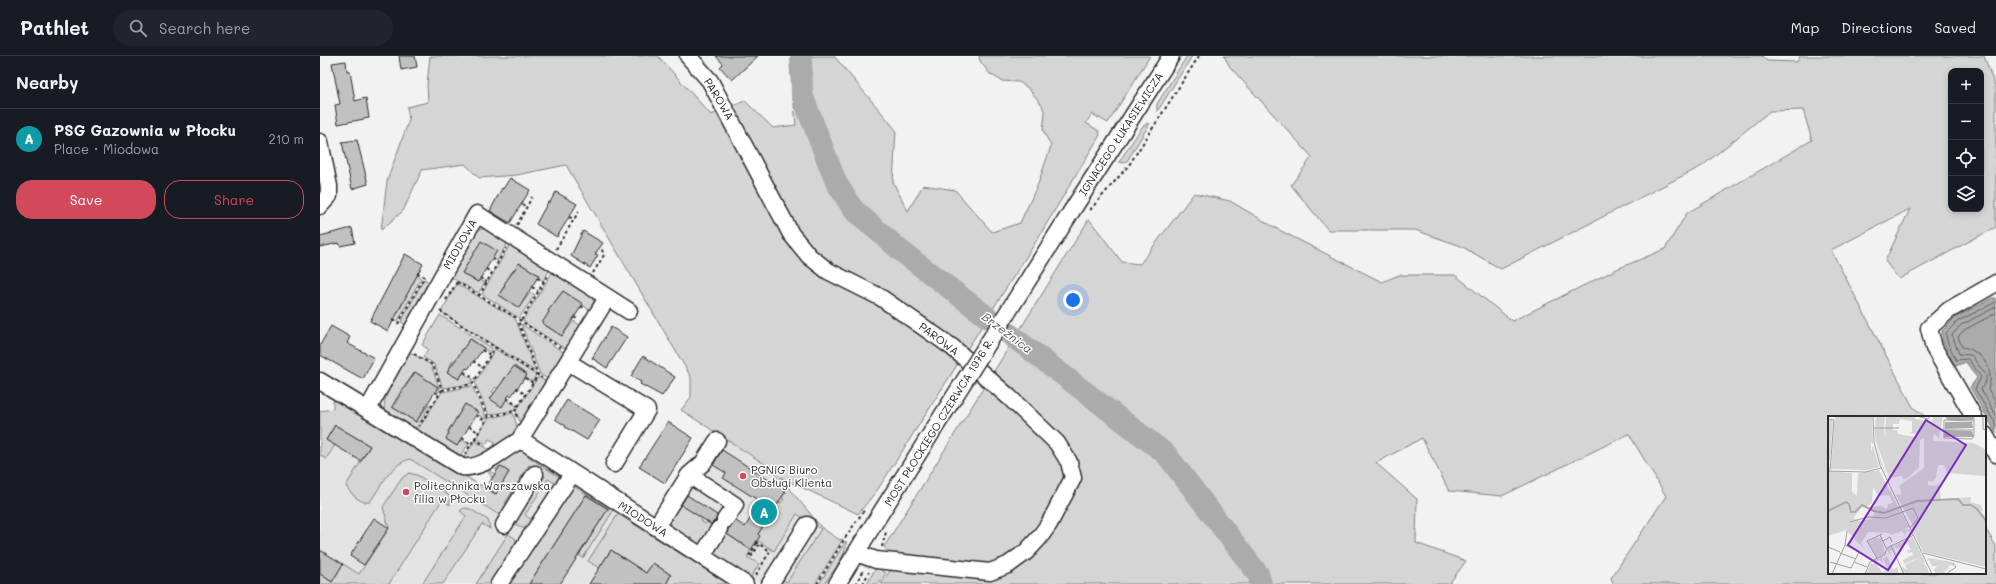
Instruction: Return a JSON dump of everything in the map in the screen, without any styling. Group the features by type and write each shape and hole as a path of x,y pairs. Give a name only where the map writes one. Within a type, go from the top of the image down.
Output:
{"street":[{"name":"PAROWA","path":"688,56 710,81 792,234 809,256 828,271 880,298 952,347 1009,397 1057,443 1069,462 1073,478 1049,524 1026,552 1008,565 990,572 876,560 856,553"},
{"name":"IGNACEGO ŁUKASIEWICZA","path":"1071,212 1171,56"},
{"path":"320,142 329,191 329,196 320,206"},
{"name":"MOST PŁOCKIEGO CZERWCA 1976 R.","path":"856,553 1071,212"},
{"name":"MIODOWA","path":"368,409 445,275 477,214 511,239 628,311"},
{"path":"1973,416 1934,348 1929,328 1949,310 1996,283"},
{"path":"320,382 368,409 462,466 471,467 480,465 519,441 608,298"},
{"path":"570,359 647,410 614,464"},
{"path":"1986,437 1996,454"},
{"name":"MIODOWA","path":"519,441 526,443 572,474 702,556 750,581"},
{"path":"656,527 689,475 703,463 717,441"},
{"path":"504,524 535,474"},
{"path":"499,584 572,474"},
{"path":"689,475 735,505 702,556"},
{"path":"770,584 807,524"},
{"path":"837,584 856,553"}],"path":[{"path":"1088,213 1129,165 1199,56"},
{"path":"479,296 511,239 532,197"},
{"path":"522,204 526,207"},
{"path":"538,375 519,324 544,282 551,264 579,211"},
{"path":"569,216 574,219"},
{"path":"586,284 604,255 602,250 599,248"},
{"path":"492,259 498,262"},
{"path":"486,269 492,273"},
{"path":"454,288 444,282 445,275 520,321 570,359"},
{"path":"398,324 424,277"},
{"path":"480,278 487,282"},
{"path":"537,278 544,282"},
{"path":"457,282 439,312 554,385"},
{"path":"532,287 538,291"},
{"path":"488,417 473,384 495,347"},
{"path":"414,354 418,348"},
{"path":"409,350 433,365 442,390"},
{"path":"482,350 490,355"},
{"path":"473,361 482,367"},
{"path":"464,372 475,379"},
{"path":"461,460 488,417 515,411 538,375"},
{"path":"525,378 532,383"},
{"path":"415,432 442,390 473,384"},
{"path":"516,388 525,394"},
{"path":"435,392 439,394"},
{"path":"507,398 518,406"},
{"path":"515,411 517,418"},
{"path":"476,415 485,421"},
{"path":"469,426 478,432"},
{"path":"462,438 471,444"},
{"path":"474,438 487,446"},
{"path":"817,584 853,525 866,508"},
{"path":"758,543 752,557 749,556 758,543"},
{"path":"750,581 770,551 758,543"}],"shaded area":[{"path":"430,56 658,56 711,115 745,101 773,128 796,125 790,65 809,56 834,56 896,130 893,182 908,211 923,185 955,190 992,232 1020,223 1038,184 1051,146 1043,130 1045,114 1042,105 1028,88 1019,82 1002,81 990,74 980,61 979,56 1150,56 1108,123 1092,114 1086,123 1099,131 1100,135 1035,243 878,489 858,514 780,477 822,528 840,540 843,539 815,584 775,584 781,579 787,582 821,529 797,514 774,551 757,540 760,536 758,534 778,502 781,503 784,499 782,497 786,489 778,483 776,474 766,465 681,410 691,397 691,377 566,165 517,175 479,178 465,164 422,170 403,211 381,230 387,181 409,120 407,107 428,102 427,85"},
{"path":"1187,56 1192,56 1157,112 1157,104"},
{"path":"1224,56 1762,56 1767,61 1797,62 1800,56 1984,56 1996,89 1996,227 1899,279 1885,261 1910,209 1831,250 1913,407 1925,416 1828,416 1828,574 1986,574 1986,530 1996,546 1996,584 1613,584 1611,578 1666,496 1629,434 1502,496 1449,491 1422,438 1376,463 1417,499 1416,543 1466,561 1449,584 881,584 894,565 903,570 884,547 1089,219 1122,262 1140,264 1194,193 1230,201 1279,230 1382,282 1399,275 1455,275 1512,321 1617,269 1665,249 1687,213 1812,140 1803,110 1770,111 1702,166 1501,269 1461,246 1415,230 1328,230 1291,185 1312,157 1230,67"},
{"path":"1150,123 1127,161 1124,163 1119,162 1142,127"},
{"path":"487,229 508,242 497,261 481,242 462,273 478,282 479,280 485,283 478,293 449,276 476,231"},
{"path":"510,244 550,269 543,281 538,277 539,275 519,263 511,273 499,295 519,307 531,292 535,295 519,318 482,294"},
{"path":"553,271 587,293 594,301 591,311 563,291 548,311 549,312 543,324 562,336 574,321 581,326 567,350 525,323 523,320"},
{"path":"416,275 421,278 398,321 393,319 402,305"},
{"path":"424,279 429,282 406,325 401,322"},
{"path":"457,284 515,318 536,372 441,312"},
{"path":"440,315 492,348 490,353 471,339 466,351 462,349 456,362 453,360 447,372 459,379 463,373 473,379 470,384 443,388 434,364 423,357 428,349 422,345"},
{"path":"521,324 565,353 549,380 540,374"},
{"path":"495,349 536,375 532,382 525,378 527,375 514,367 508,379 505,377 499,389 496,387 492,392 517,406 514,410 489,415 475,383"},
{"path":"410,352 431,365 440,390 439,392 436,390 438,387 415,372 398,395 392,407 416,422 429,404 431,405 414,431 387,414 384,409 387,393"},
{"path":"538,377 547,382 521,425 516,411"},
{"path":"472,386 486,417 485,419 477,414 478,412 465,404 460,415 458,415 455,420 456,421 453,427 451,426 448,431 449,433 446,439 457,446 461,439 469,444 459,457 417,431 442,392"},
{"path":"338,400 495,494 509,472 500,466 497,470 492,467 490,471 495,474 492,478 486,468 518,447 526,452 529,457 559,477 555,483 548,479 525,515 533,521 525,529 511,522 517,511 521,513 545,476 529,465 505,503 511,507 504,518 410,459 397,466 387,476 370,502 359,500 346,486 370,446 335,425 326,440 335,445 326,459 320,455 320,411 333,409 333,401"},
{"path":"513,413 518,429 509,438 493,449 495,442 489,439 486,444 476,438 489,418"},
{"name":"Politechnika Warszawska filia w Płocku","path":"363,414 504,499 529,457 728,584 320,584 320,422"},
{"path":"712,430 766,465 780,477 826,533 794,584 761,584 655,517"},
{"path":"475,441 490,450 479,457 463,459"},
{"path":"409,473 417,475 447,494 450,497 450,505 442,500 389,584 320,584 320,574 332,582 343,564 359,574 389,528 383,507 402,478"},
{"path":"572,485 613,511 583,558 579,555 608,509 586,495 529,584 509,584"},
{"path":"677,502 702,518 700,521 705,524 707,522 715,527 699,546 666,527"},
{"path":"464,508 470,509 488,520 490,529 482,524 443,584 422,584 466,516 460,511"},
{"path":"618,514 728,584 666,584 671,575 653,563 646,573 611,550 599,568 588,561"},
{"path":"725,533 751,550 747,557 759,564 750,579 713,556 712,552"},
{"path":"508,534 515,538 517,546 492,584 476,584"},
{"path":"846,541 845,551 839,563 824,584 819,584"},
{"path":"876,567 886,573 879,584 867,584"}],"water":[{"path":"1992,298 1996,298 1996,433 1970,387 1977,378 1966,362 1955,366 1943,342 1942,331 1955,318"}],"building":[{"path":"399,56 415,56 417,67 401,70"},
{"path":"716,56 758,56 732,80 720,67 723,64"},
{"path":"346,61 347,71 350,71 355,101 366,98 369,118 338,124 335,105 340,104 332,63"},
{"path":"357,140 368,184 352,189 342,142"},
{"path":"510,178 530,190 510,223 490,211 502,188 503,189"},
{"path":"556,192 577,204 557,237 536,224 548,202 550,202"},
{"path":"352,228 355,243 340,246 339,243 320,247 320,236"},
{"path":"583,231 603,243 595,254 598,255 590,268 571,256"},
{"path":"481,241 497,251 478,282 462,273"},
{"path":"405,254 423,264 388,331 370,321"},
{"path":"519,263 539,275 519,308 499,295 505,285 504,284"},
{"path":"563,291 583,304 562,336 542,323 549,312 548,311"},
{"path":"331,326 350,337 347,343 374,358 363,379 320,355 320,345"},
{"path":"611,327 627,337 607,368 592,358"},
{"path":"470,339 484,348 468,369 466,368 459,379 447,372"},
{"path":"643,356 675,377 662,396 640,384 641,382 631,376"},
{"path":"514,366 527,375 511,396 509,395 502,407 490,399"},
{"path":"415,372 438,387 416,422 392,407"},
{"path":"567,400 600,420 587,440 565,427 566,426 555,419"},
{"path":"465,404 478,412 457,446 446,439 449,433 448,432"},
{"path":"668,422 693,438 665,483 639,467"},
{"path":"335,425 370,446 361,461 326,440"},
{"path":"722,450 786,491 758,534 760,536 751,550 727,534 728,529 736,521 745,527 761,502 723,478 726,473 713,465"},
{"path":"500,466 509,472 496,494 486,488"},
{"path":"586,495 608,509 560,584 529,584"},
{"path":"687,495 717,515 716,520 711,524 681,505"},
{"path":"374,518 389,528 364,565 350,556"},
{"path":"320,550 343,564 332,582 320,574"},
{"path":"611,550 646,573 653,563 671,575 666,584 589,584"}],"waterway":[{"name":"Brzeźnica","path":"801,56 802,95 836,182 853,209 901,251 1166,454 1258,574 1261,584"}],"place":[{"name":"PGNiG Biuro Obsługi Klienta","path":"743,476"},
{"name":"Politechnika Warszawska filia w Płocku","path":"406,492"},
{"name":"PSG Gazownia w Płocku","path":"764,512"}]}
